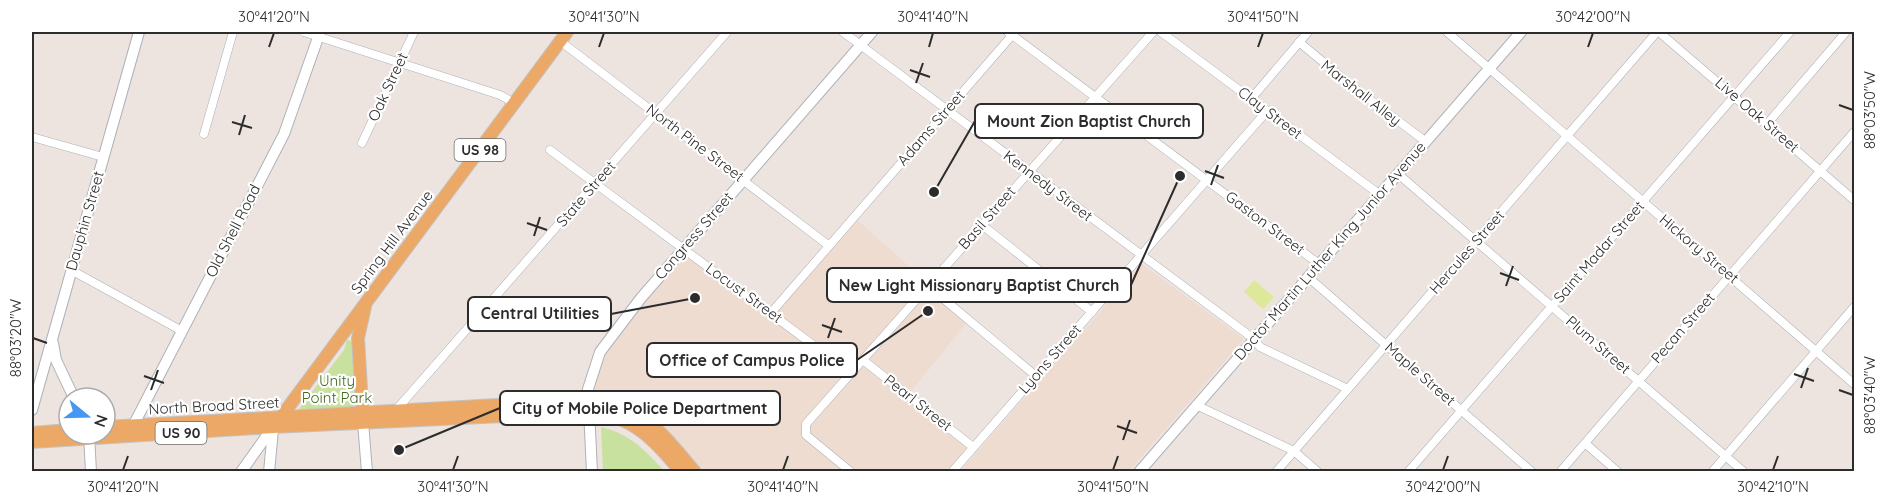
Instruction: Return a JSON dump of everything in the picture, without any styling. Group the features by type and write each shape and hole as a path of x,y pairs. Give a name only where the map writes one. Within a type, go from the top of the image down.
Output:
{"main road":[{"name":"Spring Hill Avenue","path":"277,422 564,36"},
{"name":"US 98","path":"362,417 358,338 369,298"},
{"name":"North Broad Street","path":"362,417 396,410 588,406 633,411 662,432 695,471"},
{"name":"North Broad Street","path":"117,434 277,422 588,406 640,428 660,446 681,471"},
{"name":"North Broad Street","path":"117,427 277,422"},
{"path":"32,433 57,431"},
{"name":"North Broad Street","path":"32,442 57,439"}],"street":[{"name":"Dauphin Street","path":"32,410 139,32"},
{"path":"204,134 233,32"},
{"path":"304,32 320,34 507,98 514,103"},
{"name":"Oak Street","path":"362,143 414,32"},
{"name":"State Street","path":"396,410 727,32"},
{"name":"Kennedy Street","path":"843,32 1254,339 1260,348 1348,388"},
{"name":"Congress Street","path":"592,471 588,406 590,380 600,352 683,249 872,32"},
{"name":"Gaston Street","path":"1012,32 1319,264"},
{"name":"Adams Street","path":"828,245 947,110 1012,32"},
{"name":"Basil Street","path":"851,471 806,435 806,424 1153,32"},
{"name":"Clay Street","path":"1161,32 1379,194"},
{"path":"1251,99 1308,32"},
{"name":"Hickory Street","path":"1447,32 1854,384"},
{"name":"Doctor Martin Luther King Junior Avenue","path":"1139,471 1521,32"},
{"name":"Live Oak Street","path":"1658,32 1854,200"},
{"name":"Hercules Street","path":"1276,471 1658,32"},
{"name":"Saint Madar Street","path":"1408,471 1790,32"},
{"path":"1767,124 1846,32"},
{"name":"Old Shell Road","path":"133,426 284,134 320,34"},
{"name":"North Pine Street","path":"564,36 657,114 828,245"},
{"name":"Marshall Alley","path":"1299,42 1349,84 1425,141"},
{"name":"Lyons Street","path":"952,471 1267,111"},
{"name":"Pecan Street","path":"1560,471 1586,444 1638,380 1854,132"},
{"path":"32,137 103,157"},
{"name":"Locust Street","path":"550,150 770,314 776,315 851,373"},
{"name":"Plum Street","path":"1397,172 1744,471"},
{"path":"982,225 1092,312"},
{"path":"770,314 828,245"},
{"path":"71,270 182,331"},
{"name":"Maple Street","path":"1308,277 1532,471"},
{"path":"928,286 1036,376"},
{"path":"1712,471 1854,307"},
{"path":"52,337 56,360 68,386"},
{"name":"Pearl Street","path":"862,360 973,447"},
{"path":"37,391 50,375 63,376"},
{"path":"1196,405 1294,451 1318,471"},
{"path":"362,417 366,471"},
{"path":"269,471 268,456 277,422"},
{"name":"Spring Hill Avenue","path":"241,471 277,422"},
{"path":"1586,444 1618,471"},
{"path":"90,446 91,471"}],"shaded area":[{"path":"854,217 969,320 908,395 973,447 952,471 695,471 588,400 594,366 683,249 770,313"},
{"path":"1142,264 1244,339 1129,471 960,471"}],"green space":[{"path":"1254,280 1274,297 1263,309 1244,292"},
{"name":"Unity Point Park","path":"347,340 352,341 357,407 301,411 299,409 344,350"},
{"path":"601,427 629,438 664,471 603,471"}],"place":[{"name":"New Light Missionary Baptist Church","path":"1180,176"},
{"name":"Mount Zion Baptist Church","path":"934,192"},
{"name":"Central Utilities","path":"695,298"},
{"name":"Office of Campus Police","path":"928,311"},
{"name":"City of Mobile Police Department","path":"399,450"}]}
